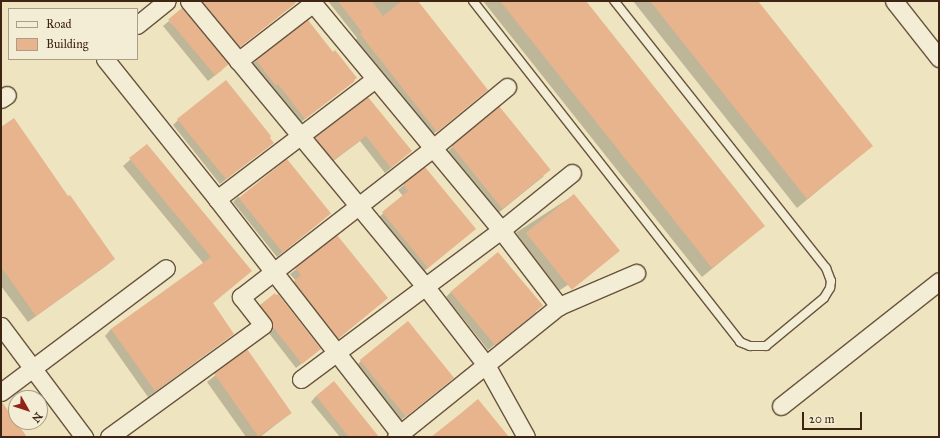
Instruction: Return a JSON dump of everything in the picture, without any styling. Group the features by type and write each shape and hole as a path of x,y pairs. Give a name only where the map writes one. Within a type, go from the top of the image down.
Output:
{"street":[{"path":"138,24 167,1"},
{"path":"189,1 300,137 425,286 486,365 526,437"},
{"path":"894,1 939,58"},
{"path":"238,61 312,2 501,230 559,306"},
{"path":"106,60 217,199 399,436 559,306 636,273"},
{"path":"217,199 375,79"},
{"path":"109,437 264,325 241,296 273,273 433,148 507,87"},
{"path":"301,379 501,230 572,173"},
{"path":"1,392 33,370 166,268"},
{"path":"781,406 939,281"},
{"path":"1,326 84,437"}],"lane":[{"path":"473,1 740,342 750,346 766,346 824,298 830,288 831,281 826,268 614,1"}],"building":[{"path":"202,1 293,1 295,4 240,47"},
{"path":"338,1 372,1 383,16 402,1 418,1 488,90 437,132 360,34 362,32"},
{"path":"500,1 586,1 765,226 712,268"},
{"path":"650,1 758,1 873,146 807,199"},
{"path":"182,8 229,64 215,75 168,20"},
{"path":"308,20 333,52 335,50 357,78 305,119 278,84 276,86 256,60"},
{"path":"226,80 271,136 270,138 274,143 226,179 177,119"},
{"path":"368,97 412,151 391,168 366,136 334,160 315,137"},
{"path":"499,106 551,170 502,209 451,145"},
{"path":"14,118 68,196 70,195 115,259 36,316 1,267 1,127"},
{"path":"147,144 252,271 213,303 234,334 155,391 111,329 211,257 129,158"},
{"path":"287,159 331,213 283,252 239,198"},
{"path":"425,167 476,229 428,268 382,212 408,191 403,184"},
{"path":"574,194 620,251 572,290 526,233"},
{"path":"337,235 388,298 339,338 294,281 301,275 295,268"},
{"path":"498,252 543,306 496,345 451,292"},
{"path":"275,293 276,295 278,294 321,349 302,364 273,327 271,319 260,305"},
{"path":"408,321 454,378 406,417 360,360"},
{"path":"247,349 292,413 258,436 213,373"},
{"path":"334,381 379,437 349,437 316,396"},
{"path":"478,399 509,437 431,437 460,414"},
{"path":"2,402 8,410 8,430 22,430 27,437 1,437"}]}
